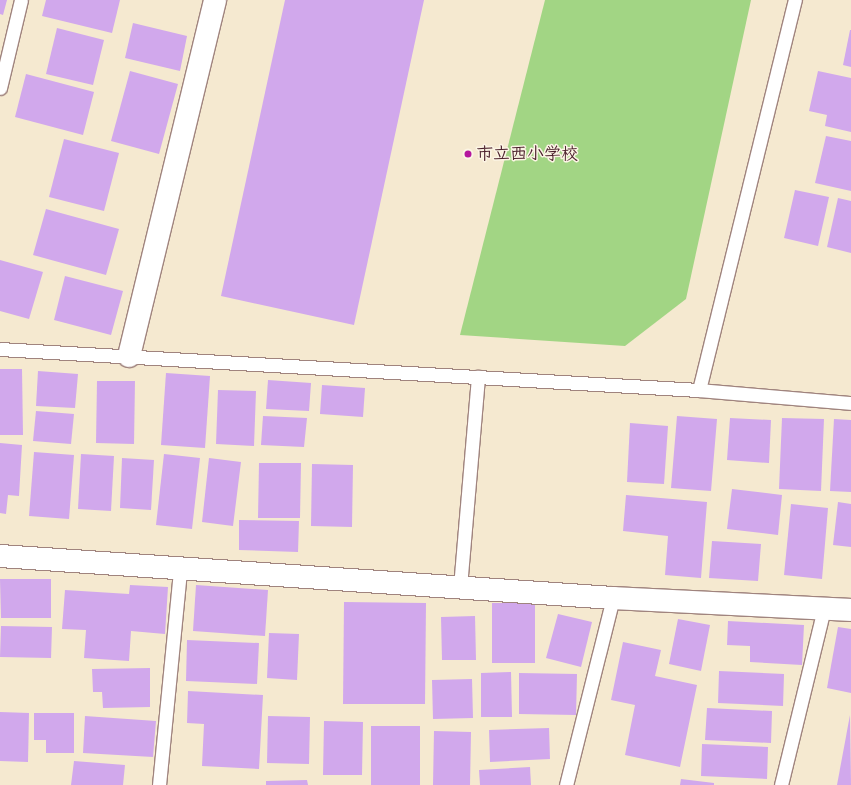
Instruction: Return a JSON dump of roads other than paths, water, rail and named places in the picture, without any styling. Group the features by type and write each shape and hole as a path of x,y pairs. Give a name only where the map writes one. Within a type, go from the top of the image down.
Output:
{"street":[{"path":"129,356 215,0"},
{"path":"0,556 613,598 851,610"}],"lane":[{"path":"0,88 21,0"},
{"path":"699,390 795,0"},
{"path":"0,349 699,390 851,403"},
{"path":"460,587 478,376"},
{"path":"159,785 180,569"},
{"path":"566,785 613,598"},
{"path":"781,785 824,609"}],"place":[{"name":"市立西小学校","path":"468,154"}]}
